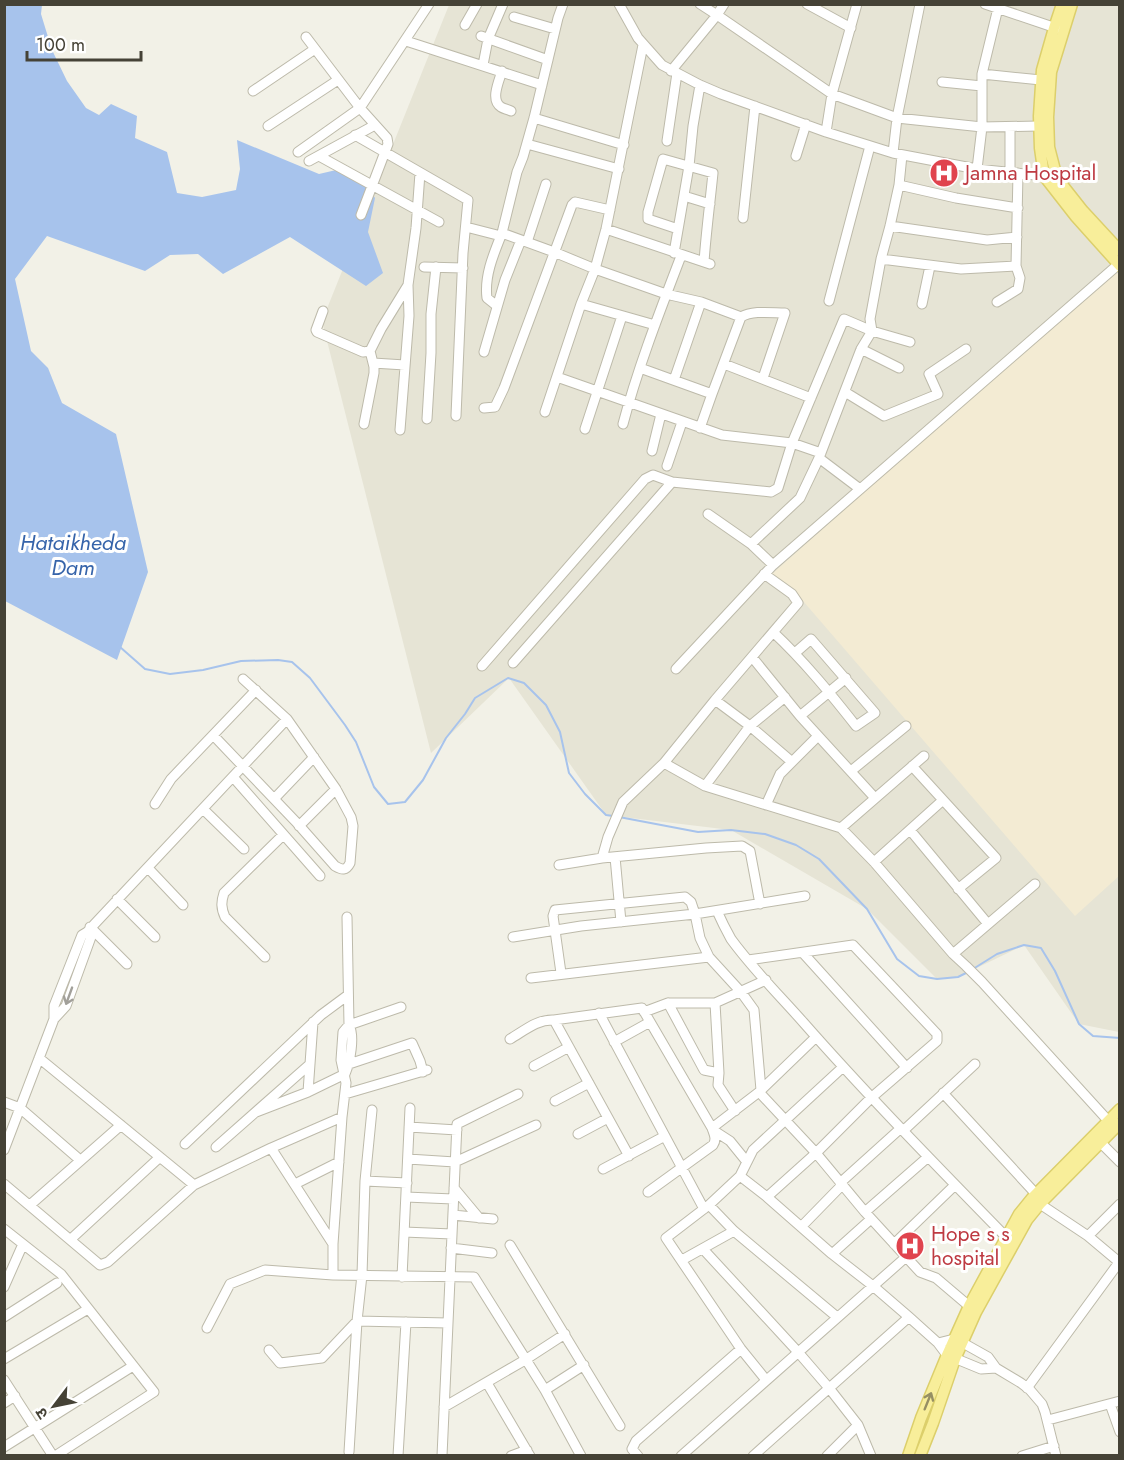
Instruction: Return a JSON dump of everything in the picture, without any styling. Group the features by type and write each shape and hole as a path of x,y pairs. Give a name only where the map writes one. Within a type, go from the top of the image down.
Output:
{"main road":[{"path":"1050,176 1048,117 1051,72 1062,4"},
{"path":"1072,4 1042,70 1040,148 1050,176 1076,217 1119,264"},
{"path":"1050,176 1057,178 1119,251"},
{"path":"958,1341 976,1312 1010,1239 1019,1214 1038,1199 1082,1153 1114,1124 1119,1109"},
{"path":"908,1455 958,1341 969,1306 1010,1239"},
{"path":"920,1455 933,1424 951,1357"}],"street":[{"path":"298,152 360,108 429,4"},
{"path":"465,25 477,4"},
{"path":"483,65 485,37 503,4"},
{"path":"496,306 487,298 486,289 493,255 527,144 562,4"},
{"path":"618,4 643,45 662,65 699,85 826,132 897,154 977,169 1050,176"},
{"path":"700,4 832,94 897,118 982,127 1040,126"},
{"path":"667,141 674,72 724,4"},
{"path":"807,4 851,28"},
{"path":"826,132 832,94 857,4"},
{"path":"751,544 800,498 820,456 861,349 872,331 870,319 881,259 899,185 897,118 920,4"},
{"path":"985,4 1059,29"},
{"path":"977,169 982,127 982,74 998,8"},
{"path":"514,17 555,29"},
{"path":"306,37 360,108 387,138 385,153 361,215"},
{"path":"485,37 548,60"},
{"path":"406,41 542,85"},
{"path":"545,412 595,269 606,230 643,45"},
{"path":"253,91 315,50"},
{"path":"502,71 495,98 500,106 511,111"},
{"path":"982,74 1041,81"},
{"path":"268,126 338,80"},
{"path":"942,82 982,86"},
{"path":"623,424 678,254 678,230 699,85"},
{"path":"743,218 755,106"},
{"path":"534,118 624,145"},
{"path":"796,156 806,124"},
{"path":"309,161 375,125"},
{"path":"997,302 1018,290 1020,278 1016,267 1018,208 1010,127"},
{"path":"355,135 468,200 456,416"},
{"path":"527,144 619,170"},
{"path":"830,301 870,146"},
{"path":"319,156 439,222"},
{"path":"606,230 707,263 706,228 713,173 663,159 648,219 678,230"},
{"path":"400,430 409,316 408,285 416,228 420,173"},
{"path":"484,352 505,280 524,241 546,184"},
{"path":"899,185 956,198 1018,208"},
{"path":"684,196 710,204"},
{"path":"484,408 495,407 504,388 572,205 575,202 610,210"},
{"path":"890,226 987,240 1017,237"},
{"path":"466,227 524,241 666,294 701,302 741,317"},
{"path":"881,259 961,269 1016,267"},
{"path":"676,669 773,565 1119,264"},
{"path":"922,304 930,266"},
{"path":"424,267 463,268"},
{"path":"427,419 431,314 436,267"},
{"path":"364,424 374,373 370,351 381,328 408,285"},
{"path":"674,380 701,302"},
{"path":"581,304 655,326"},
{"path":"323,311 317,332 363,352 370,351"},
{"path":"700,428 741,317 754,313 785,314 763,378"},
{"path":"585,429 622,316"},
{"path":"482,666 645,479 653,475 672,482 771,492 778,488 792,443 844,319 872,331 910,342"},
{"path":"861,349 899,368"},
{"path":"846,392 884,416 938,394 929,374 966,349"},
{"path":"373,363 405,365"},
{"path":"724,364 811,398"},
{"path":"640,368 712,394"},
{"path":"557,377 722,435 792,443 820,456 860,489"},
{"path":"652,452 661,414"},
{"path":"667,466 682,422"},
{"path":"513,663 672,482"},
{"path":"708,514 751,544 773,565"},
{"path":"602,858 623,802 664,763 798,603 792,594 764,574"},
{"path":"773,632 830,692 856,726 874,713 811,639 795,653"},
{"path":"752,657 800,716 875,798"},
{"path":"800,716 846,678"},
{"path":"213,735 335,866 341,870 348,867 353,826 351,817 336,789 287,719 243,679"},
{"path":"155,804 171,779 256,690"},
{"path":"705,786 750,726 785,697"},
{"path":"716,700 792,762"},
{"path":"4,1150 54,1019 54,1006 82,935 287,719"},
{"path":"851,771 906,726"},
{"path":"766,805 780,774 818,736"},
{"path":"841,828 924,756"},
{"path":"274,799 314,757"},
{"path":"664,763 705,786 841,828 874,862 953,954 982,982 1114,1124"},
{"path":"912,766 996,858 958,889"},
{"path":"233,777 320,876"},
{"path":"299,826 336,789"},
{"path":"874,862 943,801"},
{"path":"203,809 244,849"},
{"path":"910,830 988,924"},
{"path":"265,957 225,917 221,901 224,892 283,835"},
{"path":"559,865 602,858 742,846 750,851 760,904"},
{"path":"615,857 621,922"},
{"path":"148,868 183,905"},
{"path":"953,954 1035,884"},
{"path":"513,937 580,926 717,911 806,896"},
{"path":"561,973 553,916 555,910 685,897 691,902 700,938 709,957 754,1010 760,1091 816,1153 868,1216 920,1272 936,1278 969,1306"},
{"path":"117,899 155,937"},
{"path":"580,908 580,926"},
{"path":"717,911 730,938 816,1037 871,1098 1010,1239"},
{"path":"256,1112 308,1092 345,1074 349,1064 352,1031 349,1025 347,917"},
{"path":"89,929 127,964"},
{"path":"54,1019 66,1006 91,938 89,929"},
{"path":"748,960 853,945 937,1034 937,1041 871,1098 816,1153 767,1197"},
{"path":"803,953 907,1068"},
{"path":"531,978 709,957"},
{"path":"68,969 78,974"},
{"path":"644,1012 668,1003 714,1003 766,980"},
{"path":"185,1144 313,1023 348,995"},
{"path":"668,1003 704,1070 719,1073"},
{"path":"714,1003 718,1085 735,1111"},
{"path":"333,1275 333,1244 346,1083 341,1060 343,1032 349,1025 401,1007"},
{"path":"510,1039 546,1019 554,1020 642,1008 714,1131 716,1141 648,1192"},
{"path":"599,1013 681,1167 707,1207 837,1317"},
{"path":"554,1020 629,1156"},
{"path":"308,1092 313,1023"},
{"path":"614,1042 650,1023"},
{"path":"714,1131 721,1122 760,1091 816,1037"},
{"path":"345,1095 425,1071 412,1043 349,1064"},
{"path":"534,1066 569,1047"},
{"path":"39,1058 194,1185"},
{"path":"216,1147 310,1064"},
{"path":"801,1227 841,1184 975,1064"},
{"path":"766,1380 741,1349 666,1238 707,1207 740,1176 753,1150 843,1067"},
{"path":"555,1101 589,1083"},
{"path":"943,1093 1038,1199 1119,1261 1027,1388"},
{"path":"442,1455 457,1124 518,1094"},
{"path":"4,1102 20,1108 80,1160"},
{"path":"402,1277 410,1108"},
{"path":"349,1452 362,1275 365,1181 372,1110"},
{"path":"4,1184 100,1265 108,1262 194,1185 342,1117"},
{"path":"578,1134 608,1118"},
{"path":"30,1205 121,1125"},
{"path":"408,1159 455,1162 536,1125"},
{"path":"410,1127 457,1130"},
{"path":"714,1131 730,1141 747,1162"},
{"path":"603,1170 665,1136"},
{"path":"1097,1139 1119,1162"},
{"path":"271,1148 333,1244"},
{"path":"832,1254 928,1156"},
{"path":"70,1239 160,1157"},
{"path":"295,1184 339,1162"},
{"path":"740,1176 873,1286 951,1357 981,1369 996,1368"},
{"path":"365,1181 407,1183"},
{"path":"894,1244 955,1185"},
{"path":"454,1188 479,1218"},
{"path":"406,1197 453,1199"},
{"path":"1088,1236 1119,1204"},
{"path":"453,1215 493,1219"},
{"path":"4,1229 61,1274 154,1392 54,1455 4,1380"},
{"path":"681,1260 734,1231"},
{"path":"404,1232 452,1234"},
{"path":"4,1287 23,1244"},
{"path":"510,1245 620,1426"},
{"path":"451,1248 492,1253"},
{"path":"703,1249 829,1388 858,1425 870,1455"},
{"path":"681,1455 906,1257"},
{"path":"207,1328 230,1284 265,1270 333,1275 474,1277 545,1390 581,1455"},
{"path":"4,1317 57,1283"},
{"path":"4,1359 88,1309"},
{"path":"753,1455 909,1317"},
{"path":"269,1350 280,1363 322,1358 357,1321 448,1323"},
{"path":"398,1455 406,1322"},
{"path":"444,1407 565,1334"},
{"path":"938,1343 958,1341 988,1357 996,1368 1027,1388 1042,1404 1055,1451 1022,1455"},
{"path":"638,1455 632,1449 636,1441 741,1349"},
{"path":"545,1390 584,1365"},
{"path":"4,1448 133,1366"},
{"path":"487,1383 529,1453 511,1455"},
{"path":"4,1403 15,1396"},
{"path":"1048,1420 1115,1402 1119,1432"},
{"path":"827,1455 858,1425"},
{"path":"840,1443 842,1455"}],"shaded area":[{"path":"449,5 1119,5 1119,1032 1079,1024 1024,945 958,977 937,979 867,909 731,830 606,815 509,678 431,753 322,321"},
{"path":"1114,270 1120,276 1119,876 1075,916 797,594 772,574"}],"water":[{"name":"Hataikheda Dam","path":"4,5 42,5 41,14 52,50 67,81 86,108 99,115 111,104 137,116 135,138 167,152 177,193 202,197 236,190 240,169 237,140 319,174 349,167 358,173 375,198 368,232 383,273 366,286 290,237 223,274 198,254 170,255 145,271 47,236 15,279 31,351 48,368 62,403 116,434 148,572 117,660 5,601"}],"waterway":[{"path":"120,647 145,669 170,674 203,670 241,661 292,662 310,678 345,725 356,742 374,787 388,804 405,802 423,780 446,738 475,698 508,678 524,683 546,705 560,732 569,773 585,794 606,815 613,816"},
{"path":"619,817 698,832 731,830 765,834 796,845 819,859 867,909 897,959 919,976 937,979 958,977 968,972"},
{"path":"973,969 997,954 1024,945 1041,948 1055,971 1079,1024 1093,1036 1120,1038"}],"place":[{"name":"Jamna Hospital","path":"944,173"},
{"name":"Hope s s hospital","path":"910,1246"}]}
